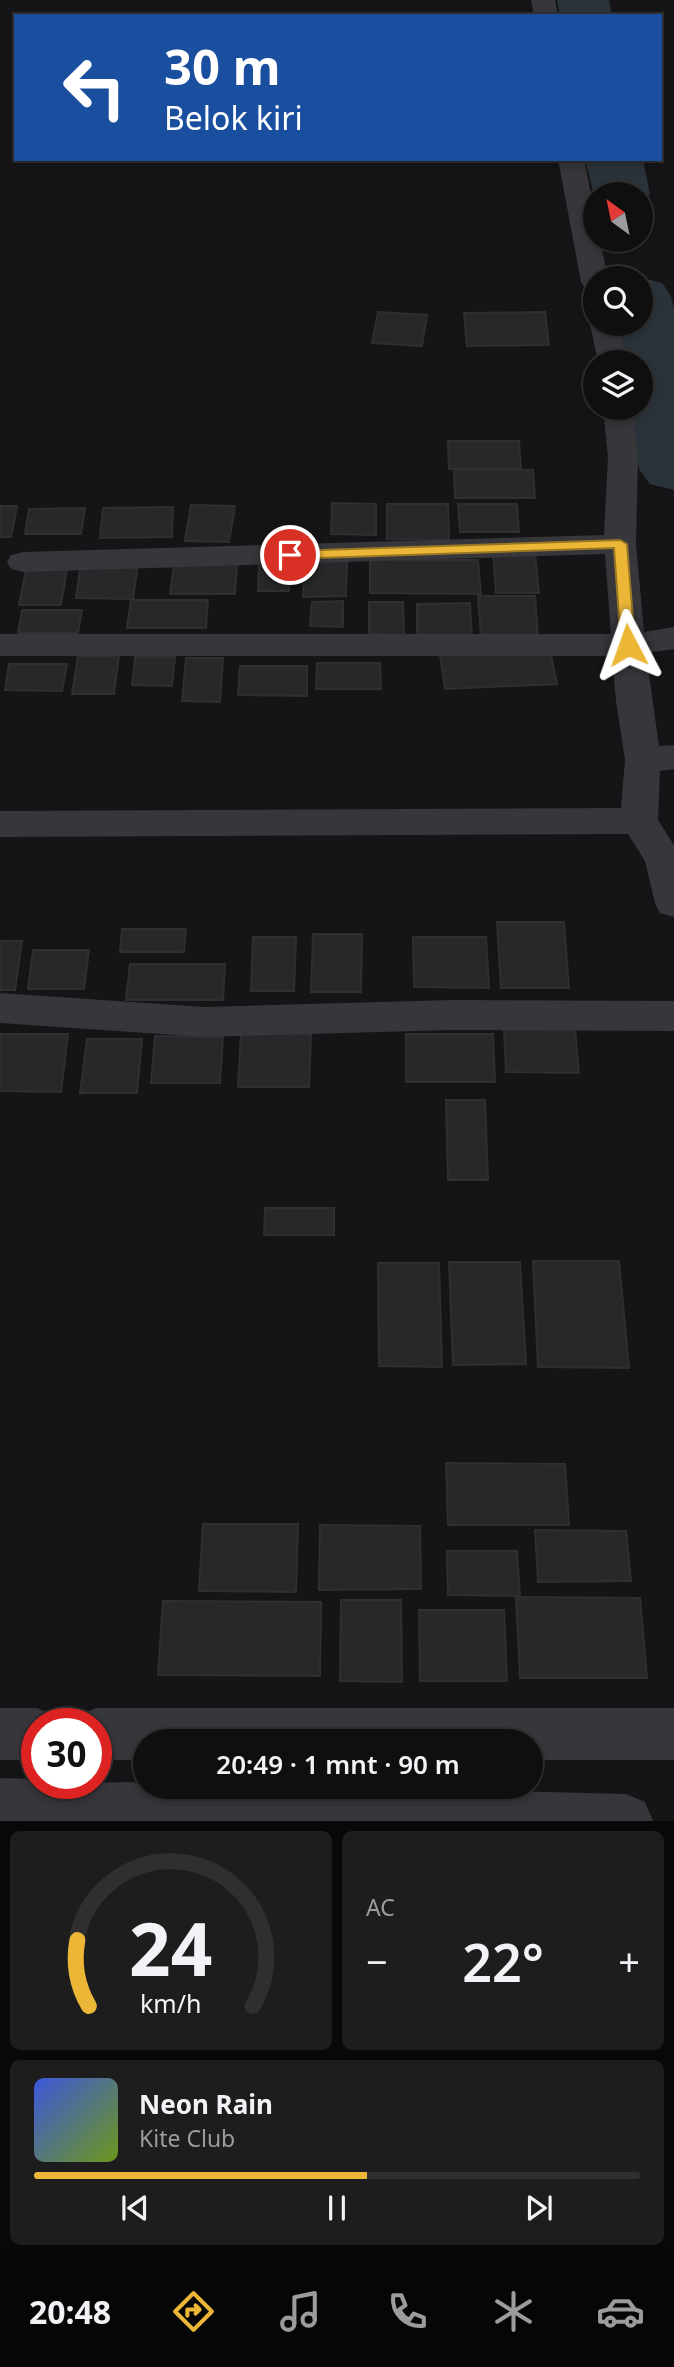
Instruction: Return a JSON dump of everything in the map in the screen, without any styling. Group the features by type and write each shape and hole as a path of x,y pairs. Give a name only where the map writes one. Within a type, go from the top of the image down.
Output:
{"street":[{"path":"571,161 592,266"},
{"path":"619,420 623,457 620,544 633,701 658,759 639,821 664,860 673,891"},
{"path":"23,562 620,544"},
{"path":"0,645 628,645 672,638"},
{"path":"0,824 639,821"},
{"path":"0,1008 204,1022 452,1014 674,1016"},
{"path":"0,1734 21,1734"},
{"path":"112,1734 674,1734"},
{"path":"0,1805 626,1821"}],"building":[{"path":"378,312 427,315 422,346 372,343"},
{"path":"545,312 549,345 467,346 464,313"},
{"path":"448,441 519,441 521,469 449,469"},
{"path":"454,470 533,470 535,498 455,498"},
{"path":"332,503 376,504 376,535 331,534"},
{"path":"387,504 448,504 449,540 387,539"},
{"path":"458,504 517,504 519,532 460,532"},
{"path":"191,505 235,506 229,542 185,541"},
{"path":"0,506 17,506 11,537 0,537"},
{"path":"173,507 172,537 100,538 103,508"},
{"path":"85,508 81,534 25,534 29,509"},
{"path":"493,554 535,554 539,593 496,593"},
{"path":"370,560 478,560 481,594 370,593"},
{"path":"305,561 347,561 346,596 303,597"},
{"path":"259,563 290,563 289,591 258,591"},
{"path":"68,564 61,605 19,605 27,565"},
{"path":"81,564 138,564 133,599 76,598"},
{"path":"174,564 237,564 235,594 170,594"},
{"path":"478,596 535,596 538,637 481,637"},
{"path":"131,600 208,600 206,628 127,628"},
{"path":"343,601 343,627 310,626 312,602"},
{"path":"369,602 403,602 404,635 369,634"},
{"path":"470,603 472,638 417,638 417,604"},
{"path":"22,610 82,610 78,633 18,633"},
{"path":"550,650 557,684 445,689 440,655"},
{"path":"78,656 119,656 114,694 72,694"},
{"path":"135,657 175,657 172,686 132,685"},
{"path":"186,658 223,658 220,702 182,701"},
{"path":"317,663 380,663 381,689 316,689"},
{"path":"9,664 67,664 62,691 5,690"},
{"path":"240,666 307,666 307,696 238,695"},
{"path":"497,922 564,922 569,988 501,988"},
{"path":"122,929 186,929 184,952 120,952"},
{"path":"313,934 362,934 361,992 311,992"},
{"path":"253,937 296,937 294,991 251,991"},
{"path":"413,937 486,937 489,988 414,987"},
{"path":"0,941 22,941 15,990 0,990"},
{"path":"33,950 89,950 84,989 28,989"},
{"path":"130,964 225,964 223,1000 126,1000"},
{"path":"504,1029 575,1030 579,1073 506,1072"},
{"path":"241,1033 311,1034 309,1087 238,1087"},
{"path":"0,1034 68,1034 61,1092 0,1091"},
{"path":"406,1034 493,1034 495,1082 406,1082"},
{"path":"155,1036 223,1037 220,1083 151,1083"},
{"path":"87,1039 142,1039 137,1093 80,1093"},
{"path":"446,1100 485,1100 488,1180 448,1180"},
{"path":"265,1208 334,1208 334,1235 264,1235"},
{"path":"533,1261 619,1261 629,1368 538,1367"},
{"path":"449,1262 520,1262 526,1364 453,1365"},
{"path":"378,1263 439,1263 442,1367 379,1366"},
{"path":"446,1463 565,1464 569,1525 448,1525"},
{"path":"203,1524 298,1524 296,1592 199,1591"},
{"path":"320,1525 420,1526 421,1589 319,1590"},
{"path":"535,1530 626,1531 631,1581 538,1582"},
{"path":"447,1551 517,1551 520,1596 448,1595"},
{"path":"516,1597 640,1598 647,1678 520,1678"},
{"path":"341,1600 401,1600 402,1682 340,1681"},
{"path":"163,1601 321,1602 320,1676 158,1675"},
{"path":"419,1610 504,1610 507,1681 420,1681"}],"waterway":[{"path":"583,0 586,14"},
{"path":"614,161 619,182"},
{"path":"648,336 674,469"}],"route":[{"path":"290,555 620,544 628,645"}]}
